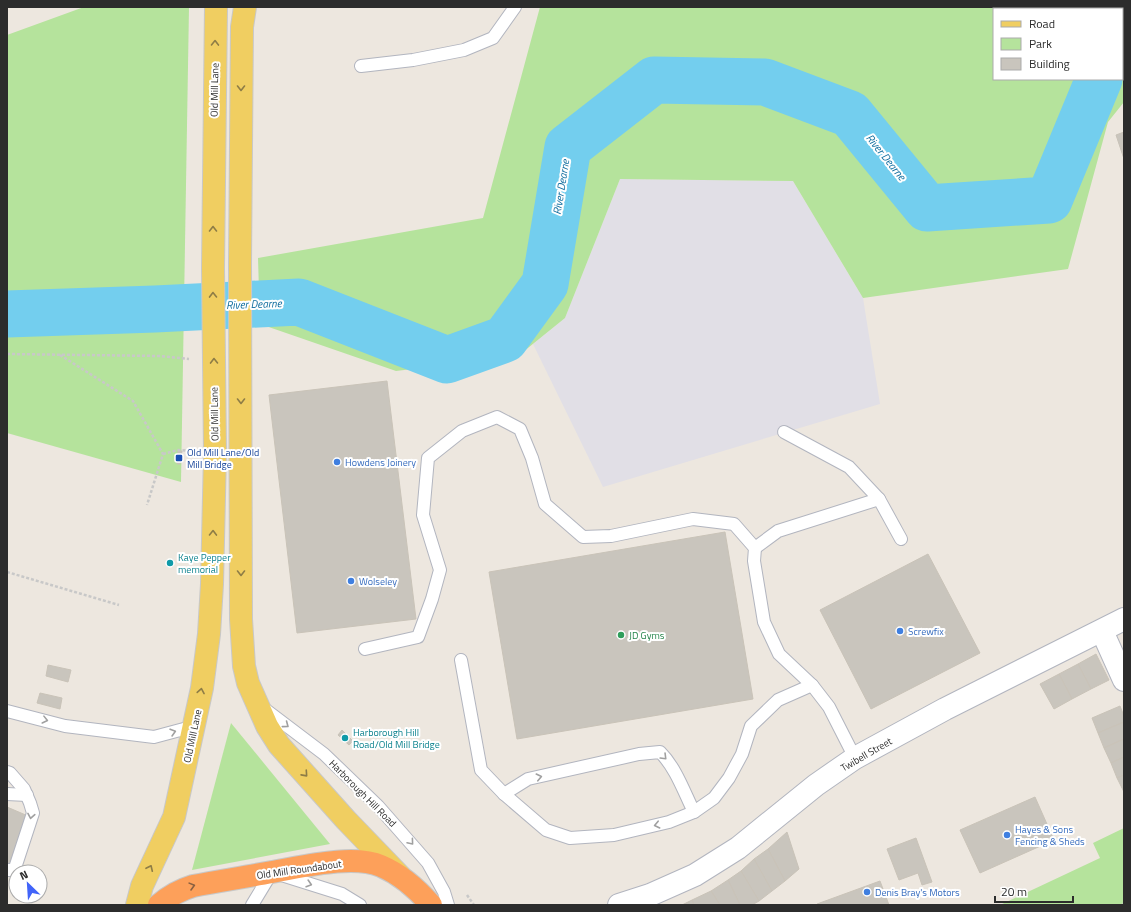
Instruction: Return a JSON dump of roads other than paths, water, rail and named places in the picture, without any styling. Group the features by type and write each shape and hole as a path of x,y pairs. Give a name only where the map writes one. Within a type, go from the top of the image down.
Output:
{"highway":[{"name":"Old Mill Roundabout","path":"159,905 180,890 193,886 322,864 360,862 380,866 401,876 417,889 431,905"}],"main road":[{"name":"Old Mill Lane","path":"137,905 142,886 174,817 195,726 202,688 209,634 212,584 215,453 213,268 216,7"},
{"path":"245,7 242,27 240,264 241,619 244,666 251,692 266,726 279,745 346,820 401,876"}],"street":[{"name":"Twibell Street","path":"620,905 650,895 701,871 738,848 816,785 855,758 945,710 1124,619"},
{"path":"1102,631 1124,680"}],"lane":[{"path":"361,66 413,60 464,50 493,38 515,7"},
{"path":"365,649 418,637 432,599 440,570 423,515 428,458 462,431 497,416 520,429 532,458 545,504 583,537 611,536 693,519 734,524 755,548 754,561 764,622 779,654 812,685 829,707 855,758"},
{"path":"784,432 849,467 879,499 901,539"},
{"path":"755,548 778,531 879,499"},
{"path":"462,660 481,770 504,794 546,830 570,838 614,835 669,822 694,812 714,798 729,778 742,754 750,726 778,700 812,685"},
{"name":"Harborough Hill Road","path":"251,692 324,754 378,806 428,863 444,892 448,905"},
{"path":"7,711 65,726 154,737 195,726"},
{"path":"504,794 528,780 639,754 660,752 668,760 694,812"},
{"path":"7,772 10,773 24,789 33,813 15,868 12,870 7,870"},
{"path":"7,794 27,795"},
{"path":"252,905 272,872 342,894 360,905"}],"waterway":[{"name":"River Dearne","path":"7,314 299,302 447,360 505,339 545,284 568,147 654,80 765,82 850,114 927,208 1049,200 1099,80"}],"place":[{"name":"Old Mill Lane/Old Mill Bridge","path":"179,458"},
{"name":"Howdens Joinery","path":"337,462"},
{"name":"Kaye Pepper memorial","path":"170,563"},
{"name":"Wolseley","path":"351,581"},
{"name":"Screwfix","path":"900,631"},
{"name":"JD Gyms","path":"621,635"},
{"name":"Harborough Hill Road/Old Mill Bridge","path":"345,738"},
{"name":"Hayes & Sons Fencing & Sheds","path":"1007,835"},
{"name":"Denis Bray's Motors","path":"867,892"}]}
